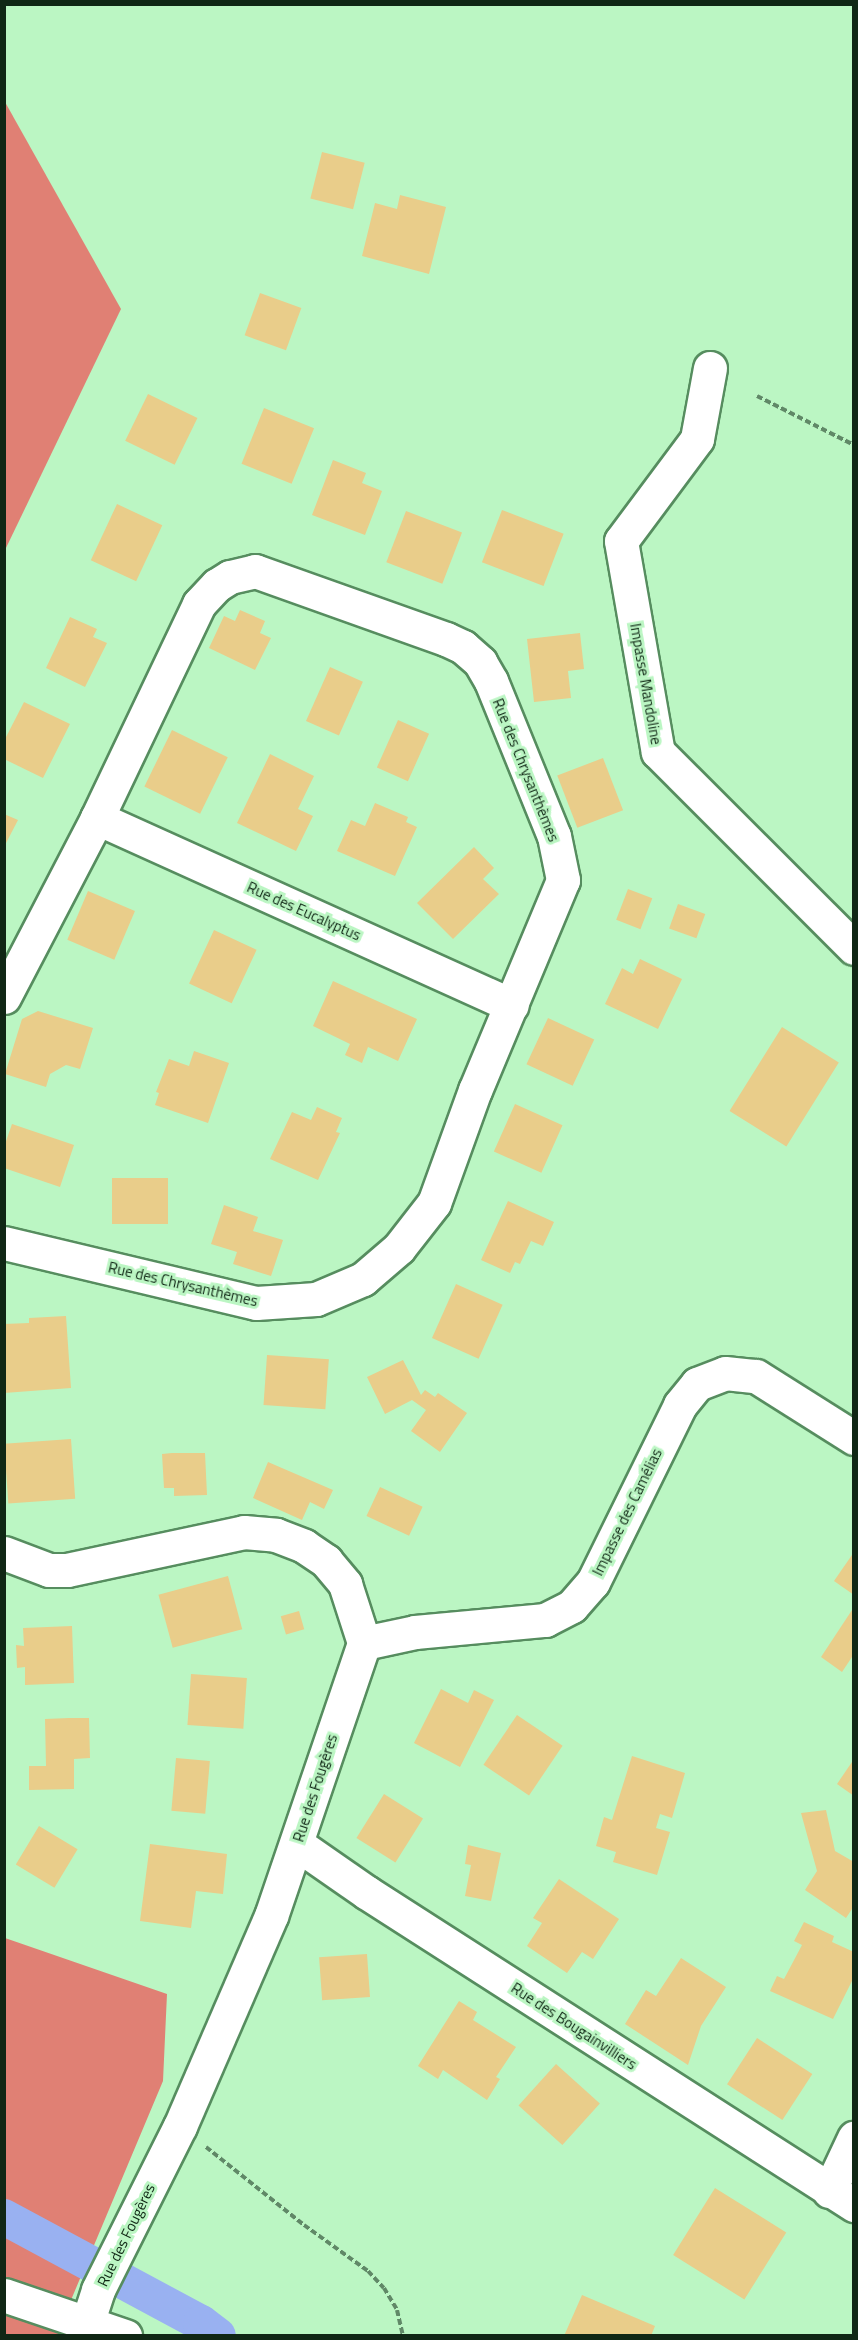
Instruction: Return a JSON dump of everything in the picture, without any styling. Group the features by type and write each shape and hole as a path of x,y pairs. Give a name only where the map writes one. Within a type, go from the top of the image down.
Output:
{"street":[{"name":"Impasse Mandoline","path":"710,368 697,439 621,541 658,752 854,948"},
{"name":"Rue des Chrysanthèmes","path":"4,997 97,818 199,604 217,585 230,577 255,571 446,639 463,648 480,662 491,681 554,836 561,860 563,880 475,1090 434,1203 399,1248 363,1279 316,1299 256,1303 4,1243"},
{"name":"Rue des Eucalyptus","path":"97,818 512,1005"},
{"name":"Impasse des Camélias","path":"364,1643 415,1632 545,1620 572,1606 593,1582 680,1405 697,1384 725,1373 756,1376 854,1438"},
{"path":"4,1553 49,1569 67,1570 244,1532 276,1535 304,1546 326,1561 345,1584 364,1643"},
{"name":"Rue des Fougères","path":"88,2321 98,2290 180,2127 271,1916 364,1643"},
{"name":"Rue des Bougainvilliers","path":"297,1844 366,1892 841,2198"},
{"path":"841,2198 854,2138"},
{"path":"4,2295 88,2321 125,2336"}],"path":[{"path":"757,396 854,445"},
{"path":"180,2127 304,2225 368,2271 384,2288 397,2310 403,2336"}],"shaded area":[{"path":"5,102 121,309 4,550"},
{"path":"5,1938 167,1994 163,2081 58,2331 69,2335 5,2336"}],"building":[{"path":"322,152 365,163 353,209 310,199"},
{"path":"400,195 446,207 429,274 362,256 375,203 397,209"},
{"path":"260,293 301,308 286,350 245,335"},
{"path":"148,394 197,418 175,465 125,441"},
{"path":"264,408 314,428 292,484 242,464"},
{"path":"333,460 366,473 362,483 382,491 365,535 312,515"},
{"path":"117,504 162,525 136,581 91,560"},
{"path":"502,510 564,534 544,586 482,562"},
{"path":"406,511 462,533 442,584 386,562"},
{"path":"240,610 265,621 260,633 271,638 255,670 209,648 224,616 235,621"},
{"path":"70,617 97,629 93,637 107,643 85,687 46,668"},
{"path":"580,633 584,669 568,671 571,698 534,702 527,639"},
{"path":"330,667 363,682 339,736 306,721"},
{"path":"24,702 70,724 43,778 4,759 4,741"},
{"path":"398,720 429,734 408,781 377,768"},
{"path":"172,730 228,757 200,814 144,787"},
{"path":"270,754 314,776 298,809 313,816 296,851 237,823"},
{"path":"603,758 623,810 577,828 557,776"},
{"path":"375,803 408,817 406,822 417,827 395,876 337,851 351,820 365,826"},
{"path":"4,814 18,820 4,847"},
{"path":"474,847 494,868 483,879 499,894 453,939 417,903"},
{"path":"628,889 652,898 640,929 616,920"},
{"path":"88,891 135,911 114,960 67,940"},
{"path":"678,904 705,914 696,938 669,928"},
{"path":"214,930 257,950 232,1003 189,983"},
{"path":"640,959 682,979 658,1029 605,1004 622,968 633,974"},
{"path":"333,981 417,1019 398,1061 368,1047 362,1063 345,1055 350,1044 313,1026"},
{"path":"38,1011 93,1028 80,1069 66,1065 50,1074 46,1087 5,1074 22,1019"},
{"path":"548,1018 594,1040 573,1086 526,1064"},
{"path":"782,1027 839,1063 786,1146 730,1111"},
{"path":"194,1051 229,1063 208,1123 155,1105 159,1093 156,1092 169,1059 189,1066"},
{"path":"515,1104 563,1125 541,1173 494,1152"},
{"path":"317,1107 342,1118 336,1132 340,1133 318,1180 270,1159 292,1112 311,1120"},
{"path":"12,1124 74,1145 60,1187 4,1168 4,1147"},
{"path":"112,1178 168,1178 168,1224 112,1224"},
{"path":"508,1201 554,1222 543,1246 531,1241 520,1264 515,1262 510,1273 481,1260"},
{"path":"224,1205 258,1217 253,1231 283,1240 271,1276 233,1264 237,1252 211,1244"},
{"path":"456,1284 503,1305 479,1359 432,1338"},
{"path":"66,1316 71,1388 4,1393 4,1324 29,1323 29,1318"},
{"path":"267,1355 329,1359 325,1409 264,1405"},
{"path":"403,1360 421,1395 425,1390 435,1397 438,1393 467,1413 440,1452 411,1431 426,1410 412,1400 385,1414 367,1377"},
{"path":"71,1439 75,1499 8,1504 4,1444"},
{"path":"205,1453 207,1495 174,1496 174,1488 164,1488 162,1454"},
{"path":"268,1462 333,1490 324,1509 310,1502 302,1520 253,1498"},
{"path":"380,1487 423,1507 409,1536 366,1516"},
{"path":"854,1552 854,1595 834,1581"},
{"path":"228,1576 242,1629 173,1648 158,1595"},
{"path":"854,1607 854,1654 842,1672 821,1657"},
{"path":"299,1611 304,1629 286,1635 281,1616"},
{"path":"72,1626 74,1683 25,1685 25,1667 17,1668 16,1645 24,1646 23,1628"},
{"path":"191,1674 247,1678 243,1729 187,1725"},
{"path":"441,1689 468,1703 474,1690 494,1700 460,1767 414,1743"},
{"path":"517,1715 563,1746 529,1795 483,1765"},
{"path":"89,1718 90,1758 74,1759 74,1789 29,1790 29,1766 46,1766 45,1719"},
{"path":"632,1756 685,1773 672,1818 660,1814 656,1828 670,1832 657,1875 613,1862 616,1852 596,1846 604,1817 612,1820"},
{"path":"176,1758 210,1761 205,1814 171,1811"},
{"path":"854,1759 854,1796 837,1784"},
{"path":"384,1794 423,1818 395,1862 356,1838"},
{"path":"826,1810 835,1851 854,1862 854,1906 846,1918 805,1890 817,1871 801,1813"},
{"path":"39,1826 78,1849 54,1888 16,1865"},
{"path":"150,1844 227,1854 223,1894 196,1891 191,1928 140,1921"},
{"path":"468,1845 501,1853 491,1901 465,1896 471,1865 465,1864"},
{"path":"559,1879 619,1919 593,1959 582,1952 567,1973 527,1946 542,1923 533,1918"},
{"path":"804,1922 834,1936 832,1942 854,1952 854,1977 833,2019 770,1991 777,1976 784,1979 802,1945 794,1941"},
{"path":"367,1954 370,1997 322,2000 319,1957"},
{"path":"681,1958 726,1987 701,2026 688,2065 625,2024 646,1990 656,1996"},
{"path":"459,2001 477,2012 473,2020 516,2047 496,2077 500,2079 487,2100 443,2070 438,2079 418,2066"},
{"path":"757,2038 812,2074 782,2120 727,2084"},
{"path":"556,2064 600,2103 562,2145 519,2106"},
{"path":"715,2188 786,2233 744,2300 673,2255"},
{"path":"582,2295 655,2326 651,2336 564,2336"}],"waterway":[{"path":"4,2217 201,2323 218,2336"}]}
